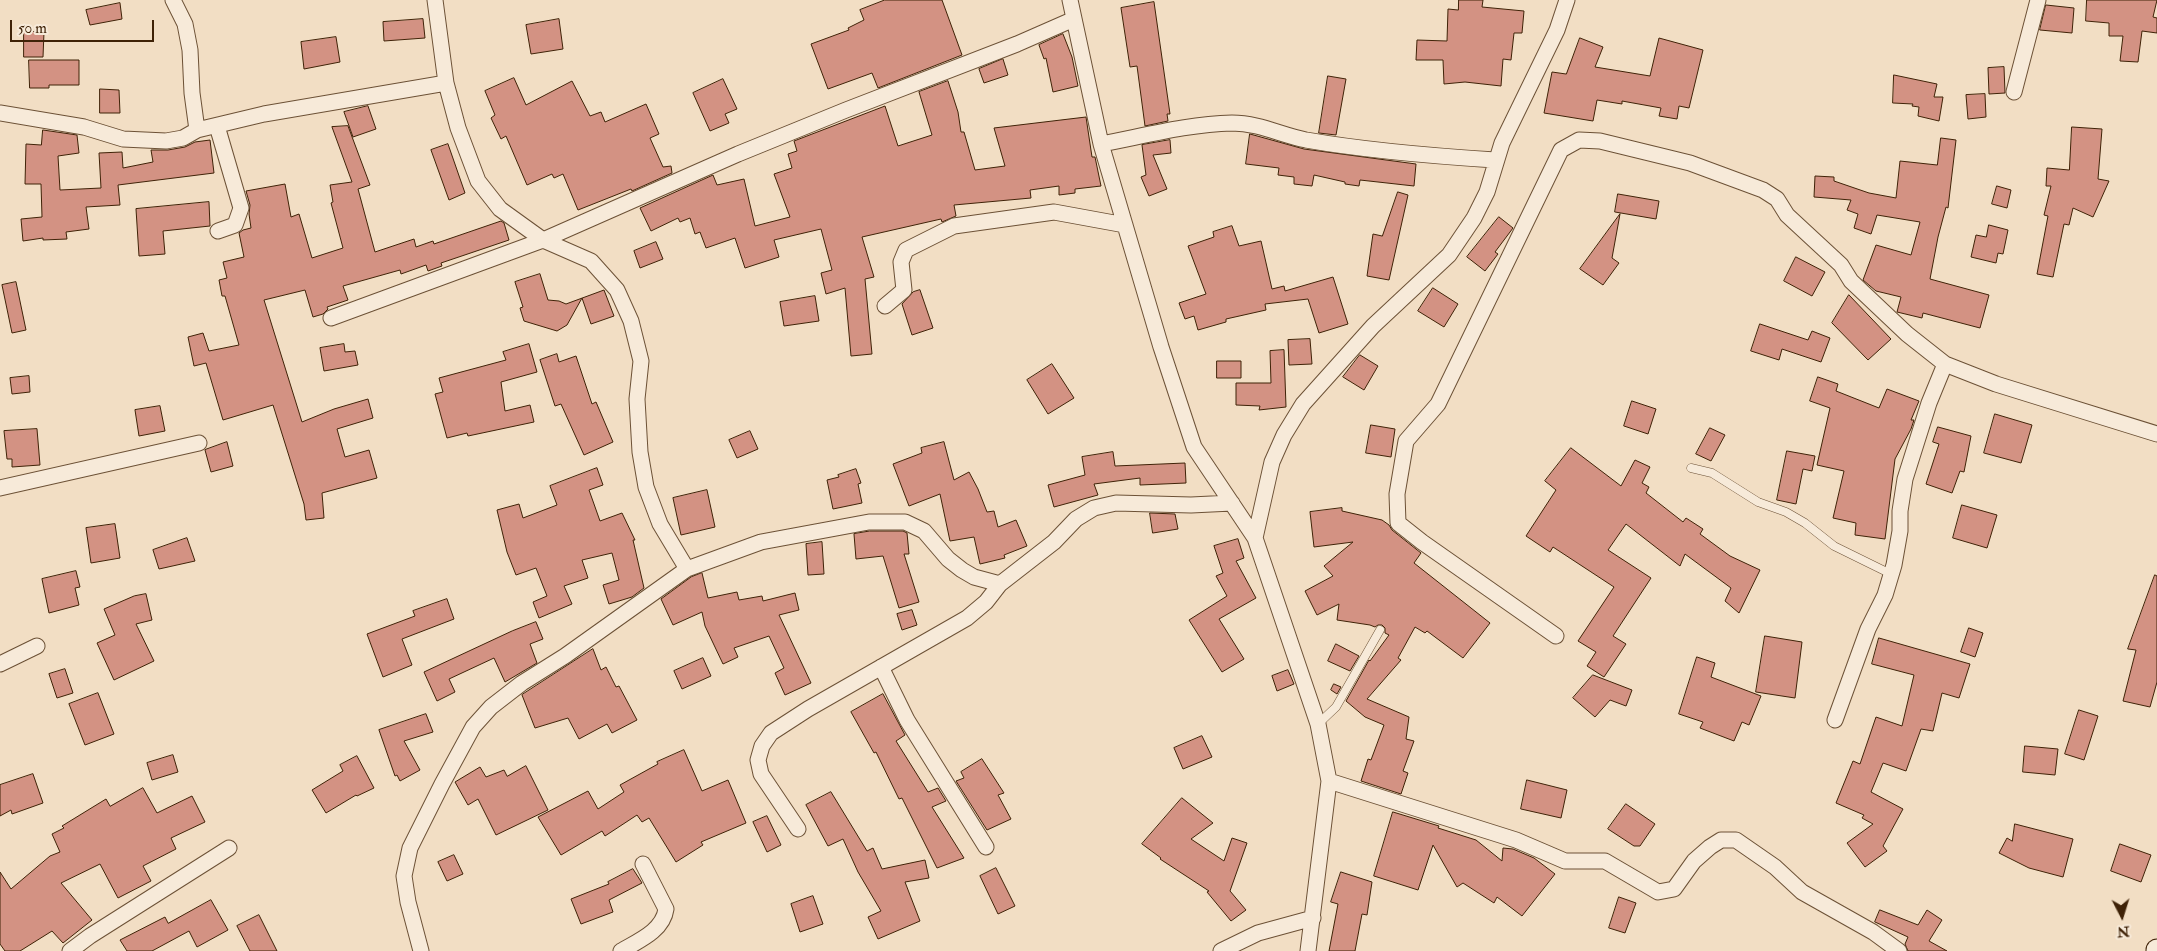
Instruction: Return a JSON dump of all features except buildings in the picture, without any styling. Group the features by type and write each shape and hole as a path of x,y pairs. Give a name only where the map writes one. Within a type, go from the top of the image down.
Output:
{"street":[{"path":"173,0 185,24 190,50 192,92 197,130"},
{"path":"435,0 446,83 458,128 478,181 500,209 543,240 590,261 617,290 631,320 641,361 637,400 640,452 646,487 660,524 687,569"},
{"path":"1070,0 1101,144 1161,347 1194,447 1255,538 1318,724 1329,781 1308,951"},
{"path":"1255,538 1272,462 1284,435 1303,404 1373,326 1449,255 1474,218 1487,192 1496,160 1525,92 1557,30 1567,0"},
{"path":"2014,92 2038,0"},
{"path":"332,318 543,240 738,154 1016,44 1074,19"},
{"path":"0,113 84,127 123,140 166,141 183,138 197,130 264,114 446,83"},
{"path":"1101,144 1190,127 1233,123 1253,124 1305,140 1396,154 1496,160"},
{"path":"217,126 241,208 235,224 218,231"},
{"path":"1556,636 1398,523 1397,494 1406,441 1438,404 1561,150 1579,140 1600,141 1690,163 1764,190 1777,200 1787,215 1841,265 1851,281 1907,334 1945,364 1996,384 2157,434"},
{"path":"885,306 904,290 902,262 906,250 954,226 1054,212 1126,225"},
{"path":"1835,720 1868,629 1885,596 1900,531 1900,511 1905,479 1929,403 1945,364"},
{"path":"0,488 199,443"},
{"path":"798,829 761,774 758,760 762,746 771,733 808,709 967,618 986,602 1000,584 1054,542 1076,519 1094,508 1116,503 1191,505 1232,503"},
{"path":"421,951 408,902 404,876 410,848 473,727 491,707 522,683 565,656 687,569 761,542 869,522 905,522 924,531 948,559 962,570 1000,584"},
{"path":"0,664 37,646"},
{"path":"881,667 907,720 986,847"},
{"path":"1329,781 1516,840 1566,861 1606,861 1658,892 1674,889 1694,861 1710,847 1721,840 1736,840 1775,867 1802,892 1873,932 1899,951"},
{"path":"70,951 90,936 229,848"},
{"path":"621,951 644,938 661,923 665,915 666,909 643,864"},
{"path":"1221,951 1258,934 1313,918"}],"lane":[{"path":"1691,468 1712,473 1758,502 1786,512 1806,523 1834,546 1891,574"},
{"path":"1318,724 1336,707 1380,630"}]}
